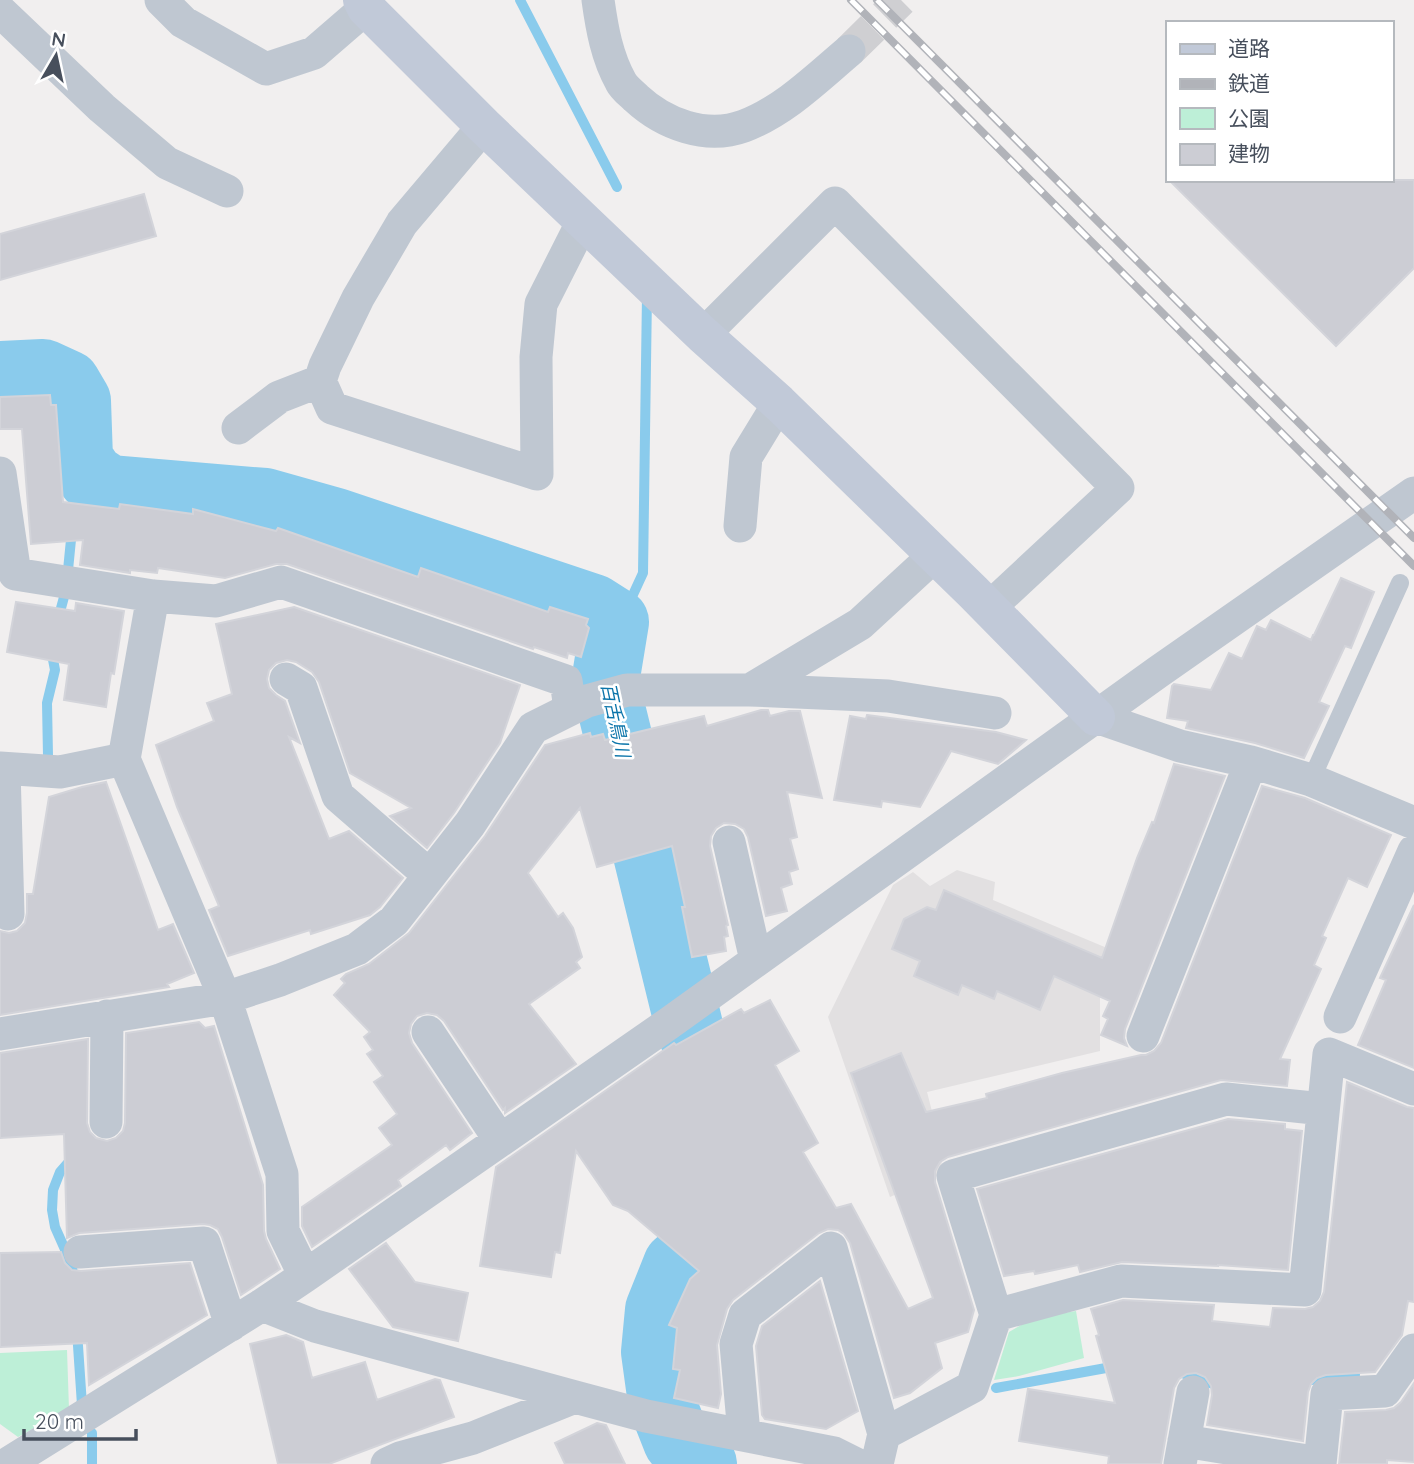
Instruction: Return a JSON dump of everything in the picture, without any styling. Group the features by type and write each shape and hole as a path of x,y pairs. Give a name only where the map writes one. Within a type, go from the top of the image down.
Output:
{"street":[{"path":"161,0 183,22 266,69 314,53 364,4 484,126 703,335 779,403 989,608 1096,717 1180,746 1251,762 1311,780 1414,823"},
{"path":"598,0 606,48 622,85 650,111 679,125 711,132 742,127 768,115 849,51"},
{"path":"0,11 102,107 167,163 227,191"},
{"path":"484,126 402,223 358,298 320,381 332,408 537,474 536,356 541,304 583,221"},
{"path":"703,335 835,203 1118,488 989,608"},
{"path":"238,428 279,397 320,381"},
{"path":"740,526 746,457 779,403"},
{"path":"0,473 15,574 153,596 216,601 281,582 566,681 578,704"},
{"path":"7,1464 262,1306 668,1024 1414,493"},
{"path":"750,690 860,624 935,555"},
{"path":"153,596 124,759 225,998 282,1174 283,1231 305,1276"},
{"path":"286,680 301,688 338,796 429,875"},
{"path":"0,1034 225,998 280,980 357,949 394,921 470,824 533,728 578,704 627,690 750,690 888,696 995,713"},
{"path":"8,914 2,769 60,772 124,759"},
{"path":"1143,1036 1251,762"},
{"path":"729,842 757,960"},
{"path":"1340,1017 1402,912 1414,850"},
{"path":"106,1122 107,1016"},
{"path":"428,1032 500,1140"},
{"path":"996,1315 1121,1281 1305,1290 1329,1054 1414,1089"},
{"path":"744,1434 736,1344 745,1315 831,1248 880,1449 972,1387 996,1315 953,1176 1226,1099 1323,1109"},
{"path":"80,1252 204,1243 231,1325"},
{"path":"262,1306 315,1326 646,1416 834,1453 856,1464"},
{"path":"1193,1392 1182,1452 1320,1463 1326,1394 1385,1391 1414,1350"},
{"path":"387,1464 473,1438 575,1397"}],"lane":[{"path":"1311,780 1400,583"}],"shaded area":[{"path":"957,870 995,882 993,900 1107,948 1100,995 1100,1051 927,1092 943,1154 940,1175 890,1197 828,1017 893,885 913,872 930,886"}],"green space":[{"path":"1076,1311 1084,1358 994,1380 1009,1332 1033,1318"},
{"path":"67,1350 69,1409 18,1437 0,1424 0,1353"}],"building":[{"path":"1414,180 1414,268 1336,346 1171,182"},
{"path":"144,194 156,236 0,280 0,234"},
{"path":"50,395 51,405 56,405 63,502 119,509 120,504 193,514 193,509 276,531 278,528 418,577 421,568 548,612 550,607 588,619 586,625 589,628 581,657 568,653 567,658 534,647 533,649 287,564 276,564 225,578 158,568 157,573 130,570 130,573 80,565 83,540 31,544 22,429 0,429 0,397"},
{"path":"1341,578 1374,592 1351,648 1345,646 1319,702 1329,706 1304,758 1255,743 1186,728 1188,721 1167,718 1172,686 1174,684 1211,690 1229,653 1242,659 1257,626 1266,630 1271,620 1311,640"},
{"path":"16,602 75,611 76,603 124,611 106,707 64,700 69,664 7,652"},
{"path":"294,607 520,685 500,743 454,813 427,848 390,816 411,808 350,773 319,682 312,672 296,662 287,660 276,663 269,670 269,688 285,701 300,743 289,737 329,839 349,831 403,878 380,907 370,915 311,934 310,930 228,956 209,910 219,906 177,807 156,745 214,721 207,703 232,694 216,624"},
{"path":"768,710 770,716 800,711 822,798 787,792 797,837 790,839 798,869 789,872 792,884 781,888 787,911 766,916 748,837 744,829 735,824 724,823 716,828 711,836 710,846 728,925 728,936 724,937 726,951 692,957 672,846 597,867 580,808 528,873 558,917 563,913 573,928 582,957 576,962 580,968 529,1004 576,1064 505,1113 505,1108 503,1110 444,1021 437,1015 427,1013 417,1016 409,1033 412,1043 472,1133 450,1150 446,1145 398,1180 401,1186 312,1247 302,1226 302,1207 392,1145 379,1128 397,1114 374,1082 383,1076 367,1054 373,1050 364,1037 370,1032 334,995 345,983 341,979 369,964 409,933 485,836 545,745 590,733 591,737 603,734 605,740 704,716 707,726"},
{"path":"867,715 996,732 1026,740 998,764 951,751 920,807 882,801 881,807 834,800 850,716 866,719"},
{"path":"1174,764 1225,776 1125,1029 1127,1046 1101,1035 1108,1019 1103,1016 1110,1001 1054,976 1040,1010 997,991 994,999 962,985 958,995 914,976 920,961 892,949 904,919 927,907 936,910 944,890 1102,958"},
{"path":"106,782 158,930 173,924 194,973 167,984 169,987 0,1015 0,931 17,931 25,923 27,894 33,894 49,797"},
{"path":"1262,786 1305,798 1391,835 1367,887 1348,878 1322,936 1326,938 1314,965 1321,969 1280,1059 1290,1060 1287,1086 1221,1080 948,1157 940,1162 935,1171 935,1182 974,1310 968,1332 935,1343 942,1368 910,1393 894,1398 850,1243 838,1230 828,1229 819,1233 733,1300 727,1309 717,1345 721,1394 718,1408 674,1398 680,1370 673,1369 677,1328 669,1325 690,1279 699,1271 628,1211 613,1205 576,1151 560,1253 555,1252 551,1277 480,1266 496,1167 674,1043 676,1045 741,1009 744,1013 770,1000 799,1051 775,1065 818,1143 803,1152 836,1208 851,1204 908,1309 933,1298 851,1073 901,1053 926,1112 987,1098 986,1094 1062,1073 1154,1051 1161,1043"},
{"path":"1414,905 1414,1068 1358,1045 1386,980 1380,978"},
{"path":"199,1022 205,1028 214,1026 263,1185 266,1239 280,1269 241,1295 222,1237 218,1229 210,1225 79,1233 67,1238 64,1134 0,1138 0,1053 88,1039 87,1123 96,1138 107,1141 116,1138 123,1131 125,1123 126,1033"},
{"path":"1347,1082 1414,1108 1414,1302 1408,1301 1402,1335 1375,1372 1317,1378 1308,1392 1303,1441 1207,1425 1211,1386 1205,1377 1196,1373 1179,1379 1174,1388 1161,1464 1108,1464 1109,1456 1019,1441 1028,1389 1115,1403 1091,1309 1123,1300 1214,1305 1212,1321 1270,1327 1273,1308 1305,1309 1320,1301 1324,1292"},
{"path":"1228,1119 1285,1124 1285,1129 1302,1131 1288,1270 1122,1262 1080,1272 1078,1265 1035,1274 1034,1271 1004,1276 977,1189"},
{"path":"386,1243 415,1282 468,1293 458,1341 393,1327 349,1269"},
{"path":"61,1252 65,1263 72,1270 81,1271 190,1263 207,1315 89,1385 87,1343 0,1347 0,1253"},
{"path":"820,1281 858,1411 826,1429 765,1419 762,1415 756,1346 762,1326"},
{"path":"286,1335 303,1342 312,1378 365,1362 377,1400 435,1379 440,1380 454,1417 329,1464 278,1464 250,1344"},
{"path":"1414,1383 1414,1462 1387,1460 1387,1464 1339,1464 1345,1412 1394,1408"},
{"path":"597,1423 606,1425 625,1464 565,1464 555,1443"}],"waterway":[{"path":"520,0 617,187"},
{"path":"615,622 631,599 643,573 647,295"},
{"name":"百舌鳥川","path":"0,375 43,373 67,384 77,401 79,459 91,477 109,489 265,502 336,522 593,608 615,622 605,683 690,1030 723,1093 755,1168 755,1185 741,1210 677,1265 659,1310 655,1352 662,1403 677,1441 703,1464"},
{"path":"68,570 79,459"},
{"path":"57,623 64,597"},
{"path":"48,756 47,703 55,670 51,649"},
{"path":"74,1156 60,1172 53,1190 52,1210 55,1227 71,1263 75,1283"},
{"path":"77,1331 82,1405"},
{"path":"996,1388 1117,1366"},
{"path":"1173,1369 1203,1382 1223,1385"},
{"path":"1302,1381 1355,1375"},
{"path":"92,1433 92,1464"}],"tunnel":[{"path":"849,51 901,0"}],"railway":[{"path":"851,0 1414,566"},
{"path":"877,0 1414,538"}]}
